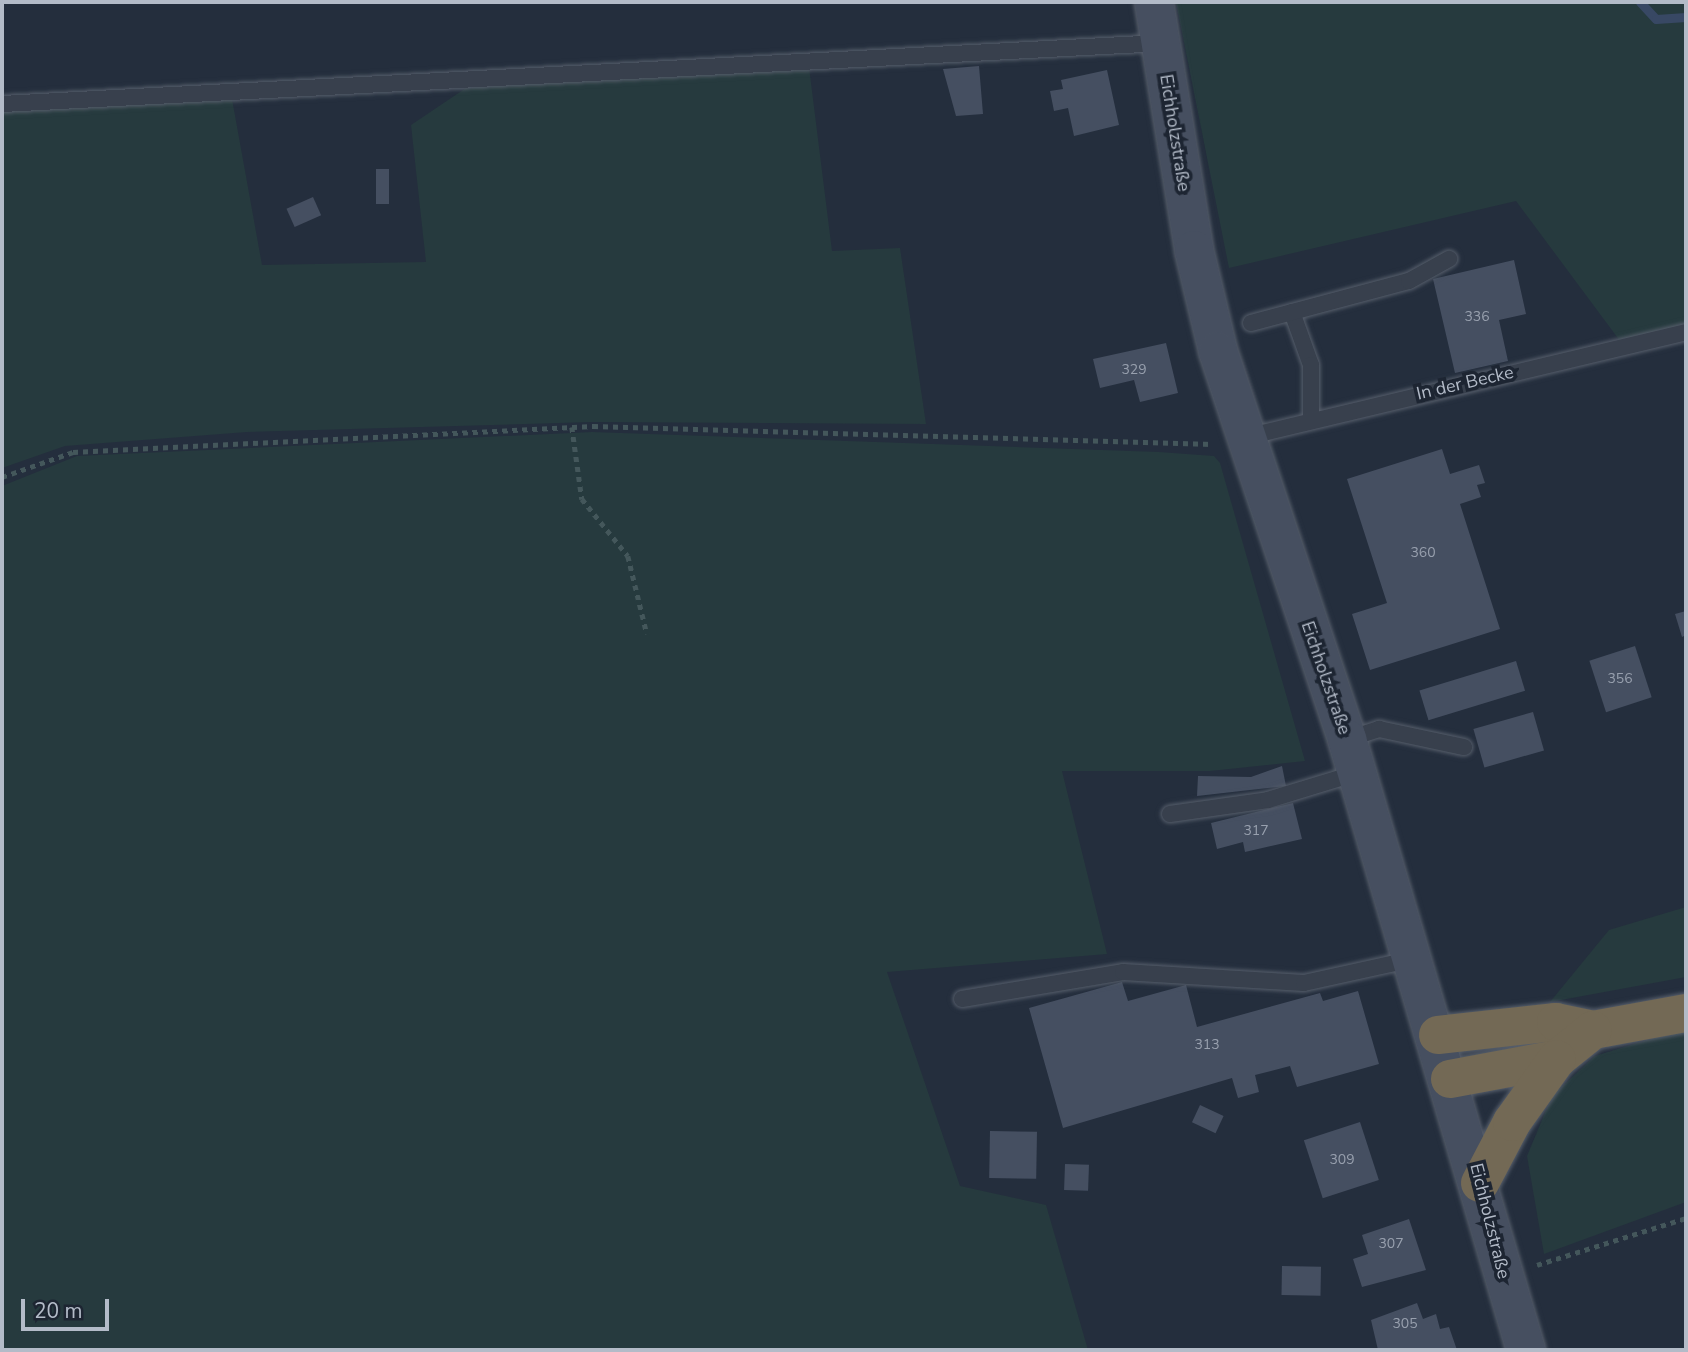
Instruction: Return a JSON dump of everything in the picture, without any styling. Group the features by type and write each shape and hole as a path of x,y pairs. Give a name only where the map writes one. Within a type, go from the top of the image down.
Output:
{"highway":[{"path":"1438,1035 1556,1022 1593,1030 1686,1013"},
{"path":"1480,1183 1512,1122 1557,1059 1593,1030"},
{"path":"1450,1079 1557,1059"}],"main road":[{"name":"Eichholzstraße","path":"1154,2 1194,250 1244,438 1352,756 1415,958 1526,1350"}],"lane":[{"path":"2,104 1161,43"},
{"path":"1251,323 1409,281 1449,259"},
{"path":"1292,312 1311,365 1311,419"},
{"name":"In der Becke","path":"1244,438 1311,419 1686,332"},
{"path":"1170,814 1268,800 1352,756 1380,729 1464,747"},
{"path":"962,999 1123,972 1304,984 1415,958"}],"path":[{"path":"572,427 582,499 628,556 647,634"},
{"path":"2,477 73,452 572,427 1105,443 1244,438"},
{"path":"1503,1274 1686,1218"}],"green space":[{"path":"1176,2 1686,2 1686,327 1620,341 1516,201 1229,268"},
{"path":"809,67 832,251 900,248 926,424 592,422 247,432 65,446 2,468 2,111 232,99 262,265 426,262 411,125 466,88"},
{"path":"592,432 1159,452 1214,456 1220,463 1305,761 1210,771 1062,771 1107,954 887,972 960,1186 1046,1205 1088,1350 2,1350 2,486 77,456"},
{"path":"1686,907 1686,977 1550,1002 1609,930"},
{"path":"1686,1028 1686,1202 1544,1254 1527,1156 1552,1096 1595,1056"}],"building":[{"path":"979,66 983,114 956,116 943,69"},
{"path":"1107,70 1119,125 1074,136 1068,108 1054,111 1050,91 1063,89 1061,80"},
{"path":"376,169 389,169 389,204 376,204"},
{"path":"313,197 321,215 295,227 287,209"},
{"path":"1514,260 1526,314 1499,320 1508,361 1455,373 1433,279"},
{"path":"1166,343 1178,393 1140,402 1134,380 1100,388 1093,359"},
{"path":"1442,449 1450,474 1479,465 1485,483 1477,485 1481,497 1460,504 1500,629 1370,670 1352,614 1387,603 1347,479"},
{"path":"1686,611 1686,635 1682,637 1675,614"},
{"path":"1635,646 1652,697 1606,712 1589,661"},
{"path":"1516,661 1525,691 1428,720 1419,691"},
{"path":"1533,712 1544,750 1484,768 1473,729"},
{"path":"1282,766 1286,786 1197,796 1198,776 1251,777"},
{"path":"1293,803 1302,839 1245,852 1243,842 1217,849 1211,823"},
{"path":"1122,982 1128,1001 1186,985 1197,1027 1320,993 1323,1001 1358,991 1379,1064 1297,1087 1290,1066 1255,1075 1259,1092 1238,1098 1232,1078 1063,1128 1029,1008"},
{"path":"1200,1105 1224,1116 1216,1133 1192,1122"},
{"path":"1360,1122 1379,1180 1323,1198 1304,1140"},
{"path":"990,1131 1037,1132 1036,1179 989,1178"},
{"path":"1065,1164 1089,1165 1088,1191 1064,1190"},
{"path":"1409,1219 1426,1270 1362,1287 1353,1259 1368,1254 1362,1235"},
{"path":"1282,1266 1321,1267 1320,1296 1281,1295"},
{"path":"1417,1303 1423,1319 1436,1314 1440,1329 1449,1327 1457,1350 1378,1350 1371,1320"}],"waterway":[{"path":"1640,2 1656,19 1686,17"}]}
